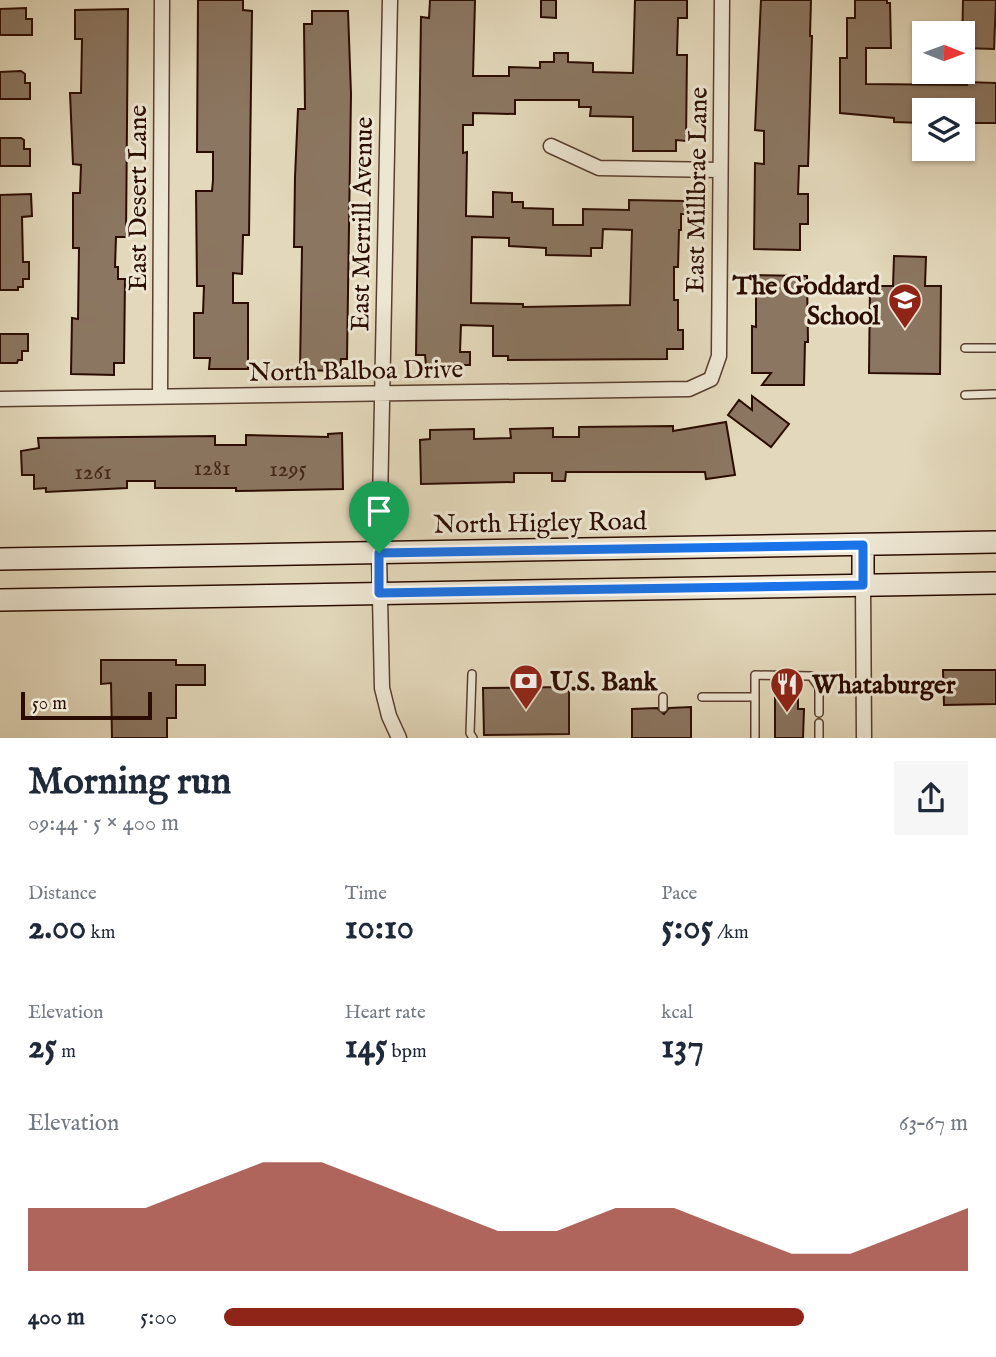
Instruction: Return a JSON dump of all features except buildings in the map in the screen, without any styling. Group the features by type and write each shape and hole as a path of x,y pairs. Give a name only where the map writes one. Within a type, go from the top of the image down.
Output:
{"main road":[{"name":"North Higley Road","path":"0,559 996,542"},
{"path":"863,545 863,585"},
{"path":"0,600 379,584 996,583"}],"street":[{"name":"East Desert Lane","path":"160,396 162,0"},
{"name":"East Merrill Avenue","path":"390,0 379,584 382,688 389,716 399,737"},
{"name":"East Millbrae Lane","path":"711,379 719,356 722,0"},
{"path":"551,146 599,168 720,170"},
{"name":"North Balboa Drive","path":"0,399 689,389 711,379"},
{"path":"863,585 864,737"}],"lane":[{"path":"965,348 996,348"},
{"path":"965,395 996,394"},
{"path":"472,674 470,733 473,737"},
{"path":"755,737 755,675 811,676 819,687 819,713"},
{"path":"663,697 663,708"},
{"path":"702,697 755,697"},
{"path":"819,723 819,737"}],"place":[{"name":"The Goddard School","path":"905,330"},
{"name":"U.S. Bank","path":"526,711"},
{"name":"Whataburger","path":"787,714"}],"route":[{"path":"863,545 863,585 379,593 379,553 863,545"}]}
